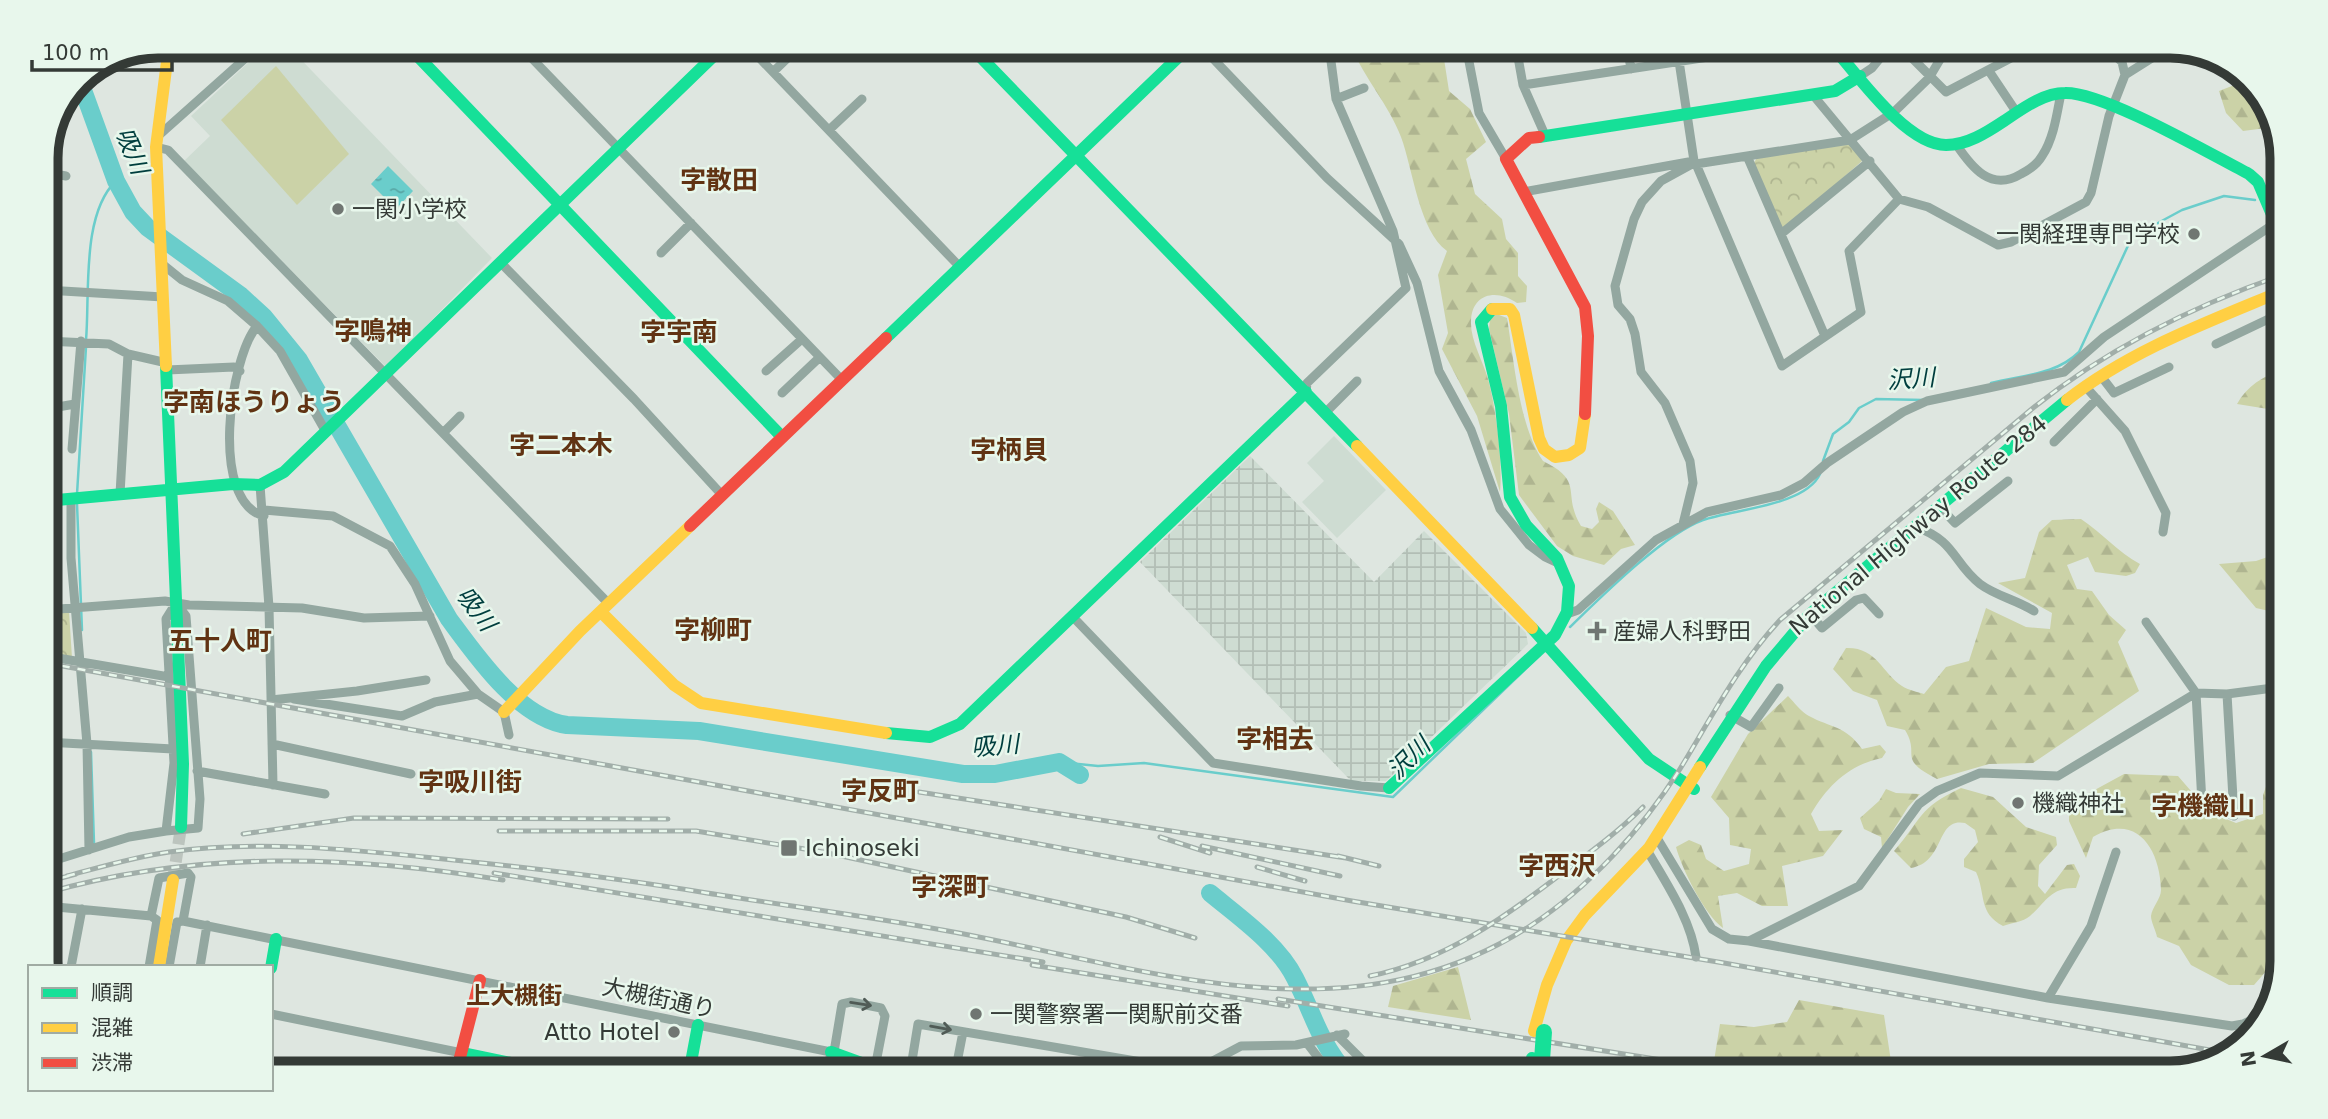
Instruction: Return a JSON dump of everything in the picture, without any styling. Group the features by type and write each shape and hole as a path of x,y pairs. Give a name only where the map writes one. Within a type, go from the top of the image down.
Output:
{"main road":[{"path":"168,58 157,142 183,764 174,829"},
{"path":"420,58 782,437"},
{"path":"58,500 233,484 261,485 284,472 712,58"},
{"path":"982,58 1546,642 1648,759 1692,787"},
{"path":"511,704 605,608 841,379 1177,58"},
{"path":"1843,58 1913,134 1933,144 1956,144 1971,140 2043,98 2061,93 2090,97 2249,174 2259,182 2270,203"},
{"path":"1390,788 1558,633 1567,614 1569,599 1565,566 1516,512 1509,494 1501,406 1482,336 1481,322 1485,314 1502,306 1510,309 1517,322 1527,386 1544,449 1555,457 1569,455 1580,448 1584,435 1588,336 1585,307 1506,159 1529,138 1835,91 1860,76"},
{"name":"National Highway Route 284","path":"1536,1061 1539,1032 1556,958 1572,931 1654,848 1734,718 1812,617 2027,440 2091,392 2103,378 2270,300"},
{"path":"605,608 674,685 702,702 922,740 940,735 960,724 1306,392"},
{"path":"159,965 173,880"},
{"path":"272,965 276,939"},
{"path":"459,1061 480,981"},
{"path":"691,1061 698,1026"},
{"path":"832,1052 856,1061"},
{"path":"461,1053 500,1061"}],"street":[{"path":"246,58 157,142 168,150 443,433 605,608"},
{"path":"532,58 841,379"},
{"path":"760,58 958,266"},
{"path":"773,72 788,58"},
{"path":"1212,58 1372,223 1399,244 1417,283 1439,371 1471,429 1500,509 1529,545 1545,557 1565,566"},
{"path":"1306,392 1307,383 1406,288 1392,238 1393,231 1336,99 1331,58"},
{"path":"1468,58 1479,113 1506,159"},
{"path":"1518,58 1523,85 1545,135"},
{"path":"1629,58 1631,69"},
{"path":"1523,85 1699,58"},
{"path":"1860,76 1880,58"},
{"path":"1911,58 1946,92 2012,58"},
{"path":"1523,192 1695,162 1850,140 1894,112 1929,78 1941,58"},
{"path":"1813,95 1899,199 1928,207 1998,245 2011,242 2086,202 2091,193 2113,106 2125,75 2122,62 2118,58"},
{"path":"2125,75 2152,58"},
{"path":"1679,61 1695,162 1782,366 1861,312 1849,251 1899,199"},
{"path":"1989,71 2017,113"},
{"path":"1336,99 1364,88"},
{"path":"1956,144 1977,172 2000,181 2012,179 2042,158 2056,118 2061,93"},
{"path":"829,130 862,99"},
{"path":"1747,156 1825,336"},
{"path":"1781,234 1870,161"},
{"path":"1684,524 1693,483 1690,461 1665,402 1641,372 1635,334 1630,319 1618,305 1615,286 1634,219 1642,202 1661,181 1695,162"},
{"path":"58,175 66,176"},
{"path":"661,253 691,223"},
{"path":"1567,614 1578,610 1639,553 1684,524 1707,512 1781,495 1903,412 1927,401 2064,372 2104,337 2270,223"},
{"path":"161,256 182,280 228,302 257,326 280,351 331,427"},
{"path":"501,263 634,398 722,495"},
{"path":"58,290 163,297"},
{"path":"2216,344 2270,319"},
{"path":"257,326 250,334 230,420 233,484 239,497 257,514 333,516 377,537 400,558 450,661 478,695"},
{"path":"766,371 802,339"},
{"path":"58,341 109,344 128,354 167,366 234,367 240,371"},
{"path":"72,449 81,341"},
{"path":"120,495 128,354"},
{"path":"782,393 820,357"},
{"path":"2103,378 2114,393 2169,367"},
{"path":"1326,412 1357,380"},
{"path":"2054,442 2091,392 2125,431 2165,513 2163,532"},
{"path":"58,407 75,404"},
{"path":"443,433 460,416"},
{"path":"1942,509 1955,523 2008,481"},
{"path":"261,485 269,607 273,785"},
{"path":"71,498 73,607 86,744 89,850"},
{"path":"1920,528 1948,545 1983,586 2034,611"},
{"path":"1812,617 1822,628 1856,600 1864,598 1879,614"},
{"path":"58,609 176,603 302,608 365,618 430,616"},
{"path":"174,829 166,619 176,603"},
{"path":"58,859 174,829 198,828 200,799 186,616 176,603"},
{"path":"1072,616 1213,763 1390,788"},
{"path":"2146,622 2196,693 2202,803 2234,816 2227,694"},
{"path":"58,658 169,677"},
{"path":"271,699 294,699 426,680"},
{"path":"1734,718 1751,727 1779,688"},
{"path":"1749,941 1859,886 1919,804 1937,791 1980,773 2058,776 2196,693 2227,694 2270,688"},
{"path":"294,699 402,716 435,702 478,695 511,704 509,735"},
{"path":"58,742 173,749"},
{"path":"272,744 411,774"},
{"path":"197,771 325,794"},
{"path":"1654,848 1712,929 1729,939 2048,998 2232,1026 2251,1020"},
{"path":"1654,848 1690,932 1696,957"},
{"path":"2048,998 2091,926 2116,852"},
{"path":"151,916 159,878 188,873 191,877 183,921 177,922 169,965"},
{"path":"58,907 151,916 158,920 149,965"},
{"path":"71,965 82,909"},
{"name":"大槻街通り","path":"183,921 832,1052"},
{"path":"200,965 207,925"},
{"path":"830,1061 842,1004 851,1002 881,1008 885,1016 876,1061"},
{"path":"273,1014 461,1053"},
{"path":"907,1061 918,1024 1122,1061"},
{"path":"957,1061 963,1032"},
{"path":"1213,1061 1241,1046 1310,1042 1341,1034 1365,1061"},
{"path":"1310,1042 1322,1061"}],"shaded area":[{"name":"一関小学校","path":"253,58 300,58 492,258 386,367 184,161 210,136 191,116"},
{"path":"1334,436 1386,490 1337,538 1302,502 1324,481 1307,463"},
{"path":"1250,456 1374,582 1424,531 1526,633 1528,644 1386,781 1351,781 1140,562"}],"green space":[{"path":"1357,58 1444,58 1449,91 1470,109 1486,142 1466,159 1475,194 1502,219 1506,239 1518,253 1518,276 1527,286 1526,302 1517,303 1502,296 1487,296 1476,304 1472,311 1473,336 1494,405 1500,451 1500,492 1477,416 1442,349 1448,333 1438,275 1447,251 1437,242 1423,215 1401,137"},
{"path":"276,66 349,154 297,205 221,120"},
{"path":"2237,84 2250,97 2265,128 2243,131 2226,113 2219,91"},
{"path":"1851,144 1862,161 1786,228 1781,228 1753,164 1757,158"},
{"path":"1494,313 1507,318 1528,430 1543,461 1556,468 1569,482 1575,515 1581,526 1592,529 1599,522 1596,509 1599,502 1613,511 1635,545 1621,549 1604,565 1573,556 1557,546 1519,495 1509,414 1489,329 1490,318"},
{"path":"2270,374 2270,411 2237,404 2256,382"},
{"path":"2081,519 2140,564 2135,573 2126,576 2095,572 2088,557 2067,565 2077,589 2092,591 2109,615 2126,630 2118,642 2139,691 2033,763 1989,764 1937,779 1925,772 1913,761 1905,730 1887,726 1877,700 1853,691 1833,669 1846,648 1856,649 1872,656 1902,686 1924,694 1946,667 1969,661 1986,608 2026,627 2050,629 2052,613 1998,583 2025,578 2039,532 2052,520"},
{"path":"2270,556 2270,611 2256,608 2219,564 2256,561"},
{"path":"69,611 72,658 58,655 58,612"},
{"path":"1788,696 1806,714 1850,735 1862,749 1880,745 1886,752 1882,758 1859,766 1840,778 1811,814 1819,831 1843,830 1823,856 1782,866 1788,906 1762,906 1737,893 1718,896 1723,928 1708,913 1683,867 1676,847 1689,840 1701,845 1706,859 1724,871 1749,864 1751,849 1730,845 1729,818 1711,797 1748,734"},
{"path":"2124,774 2178,776 2191,791 2199,808 2236,823 2263,814 2263,795 2270,780 2269,968 2254,985 2229,985 2191,965 2179,946 2157,937 2151,916 2161,893 2160,875 2156,860 2143,838 2122,829 2108,830 2093,837 2086,858 2069,821 2069,804"},
{"path":"1961,788 1993,797 2026,827 2056,837 2057,845 2039,865 2038,886 2045,894 2067,865 2074,864 2080,876 2076,888 2055,892 2027,918 2003,926 1995,921 1986,909 1976,872 1964,867 1964,859 1978,842 1975,830 1965,823 1956,823 1949,827 1930,858 1911,868 1894,851 1928,808"},
{"path":"1886,789 1896,793 1920,794 1908,807 1882,848 1881,837 1864,829 1860,818 1879,801"},
{"path":"1458,967 1471,1020 1388,1007 1393,986"},
{"path":"1799,1000 1884,1015 1891,1061 1714,1061 1720,1024 1754,1027 1787,1022"}],"water":[{"path":"388,166 413,191 396,209 371,184"}],"waterway":[{"name":"吸川","path":"84,91 116,181 133,212 148,228 240,295 264,317 299,360 449,619 500,684 532,711 567,725 699,731 963,774 995,774 1059,762 1080,775"},
{"path":"86,340 92,234 105,195 116,181"},
{"name":"沢川","path":"1991,383 2049,370 2070,360 2079,352 2132,237 2182,210 2224,196 2255,200"},
{"path":"77,494 86,347"},
{"name":"沢川","path":"1823,461 1833,434 1849,422 1859,408 1876,399 1924,400"},
{"name":"沢川","path":"1570,627 1633,568 1687,527 1716,516 1785,500 1812,485 1820,474"},
{"path":"77,504 82,630"},
{"name":"沢川","path":"1059,762 1098,766 1144,763 1393,797 1540,655"},
{"path":"91,752 94,843"},
{"name":"吸川","path":"1210,893 1279,954 1295,978 1323,1038 1337,1061"}],"tunnel":[{"path":"173,880 181,827"}],"railway":[{"path":"67,876 118,862 202,848 268,846 368,852 605,878 871,918 1183,978 1254,987 1325,989 1395,981 1463,961 1530,926 1594,875 1649,813 1680,769 1751,655 1780,620 2033,408 2091,367 2152,331 2270,279"},
{"path":"58,665 1352,901 1724,963 2214,1051"},
{"path":"919,792 1346,858"},
{"path":"1370,976 1424,960 1473,935 1520,905 1615,833 1643,807"},
{"path":"243,834 354,818 668,819"},
{"path":"499,831 696,831 823,852 1126,917 1195,938"},
{"path":"1160,837 1210,853"},
{"path":"1202,846 1340,876"},
{"path":"1338,856 1379,866"},
{"path":"58,890 159,869 273,861 388,865 503,880"},
{"path":"1257,867 1305,881"},
{"path":"494,873 1043,962"},
{"path":"58,879 76,874"},
{"path":"1032,965 1288,1006"},
{"path":"1278,999 1668,1061"}],"traffic: fast":[{"path":"419,58 782,437"},
{"path":"58,500 233,484 260,485 284,472 712,58"},
{"path":"982,58 1357,446"},
{"path":"886,338 1178,58"},
{"path":"1842,58 1883,106 1899,121 1931,142 1946,145 1969,141 2049,96 2065,93 2083,95 2130,113 2249,174 2258,182 2270,210"},
{"path":"1539,137 1835,91 1860,76"},
{"path":"1389,788 1555,635 1567,612 1569,586 1557,558 1526,525 1510,497 1501,406 1481,322 1492,309"},
{"path":"166,366 183,764 181,827"},
{"path":"886,733 930,737 960,724 1306,392"},
{"path":"1700,767 1766,666 1810,614 2067,400"},
{"path":"1532,628 1649,759 1694,789"},
{"path":"272,965 276,939"},
{"path":"691,1061 698,1025"},
{"path":"1542,1060 1544,1032"},
{"path":"831,1052 856,1061"},
{"path":"462,1053 501,1061"}],"traffic: slow":[{"path":"166,366 156,147 167,58"},
{"path":"2067,400 2117,366 2144,352 2270,296"},
{"path":"1492,309 1510,309 1514,315 1539,438 1544,449 1555,457 1569,455 1580,448 1585,414"},
{"path":"1357,446 1532,628"},
{"path":"504,712 580,631 690,526"},
{"path":"601,612 674,685 701,703 886,733"},
{"path":"1534,1031 1547,985 1566,941 1585,915 1649,848 1700,767"},
{"path":"159,965 173,880"}],"traffic: jam":[{"path":"1539,137 1529,138 1506,159 1585,307 1588,336 1585,414"},
{"path":"690,526 886,338"},
{"path":"459,1061 480,980"}],"place":[{"name":"一関小学校","path":"338,209"},
{"name":"一関経理専門学校","path":"2194,234"},
{"name":"産婦人科野田","path":"1597,631"},
{"name":"機織神社","path":"2018,803"},
{"name":"Ichinoseki","path":"789,848"},
{"name":"一関警察署一関駅前交番","path":"976,1014"},
{"name":"Atto Hotel","path":"674,1032"}],"district":[{"name":"字散田","path":"719,180"},
{"name":"字鳴神","path":"373,331"},
{"name":"字宇南","path":"679,332"},
{"name":"字南ほうりょう","path":"254,402"},
{"name":"字二本木","path":"561,445"},
{"name":"字柄貝","path":"1009,450"},
{"name":"字柳町","path":"713,630"},
{"name":"五十人町","path":"220,641"},
{"name":"字相去","path":"1275,739"},
{"name":"字吸川街","path":"470,782"},
{"name":"字反町","path":"880,791"},
{"name":"字機織山","path":"2203,806"},
{"name":"字西沢","path":"1557,866"},
{"name":"字深町","path":"950,887"},
{"name":"上大槻街","path":"514,996"}]}
